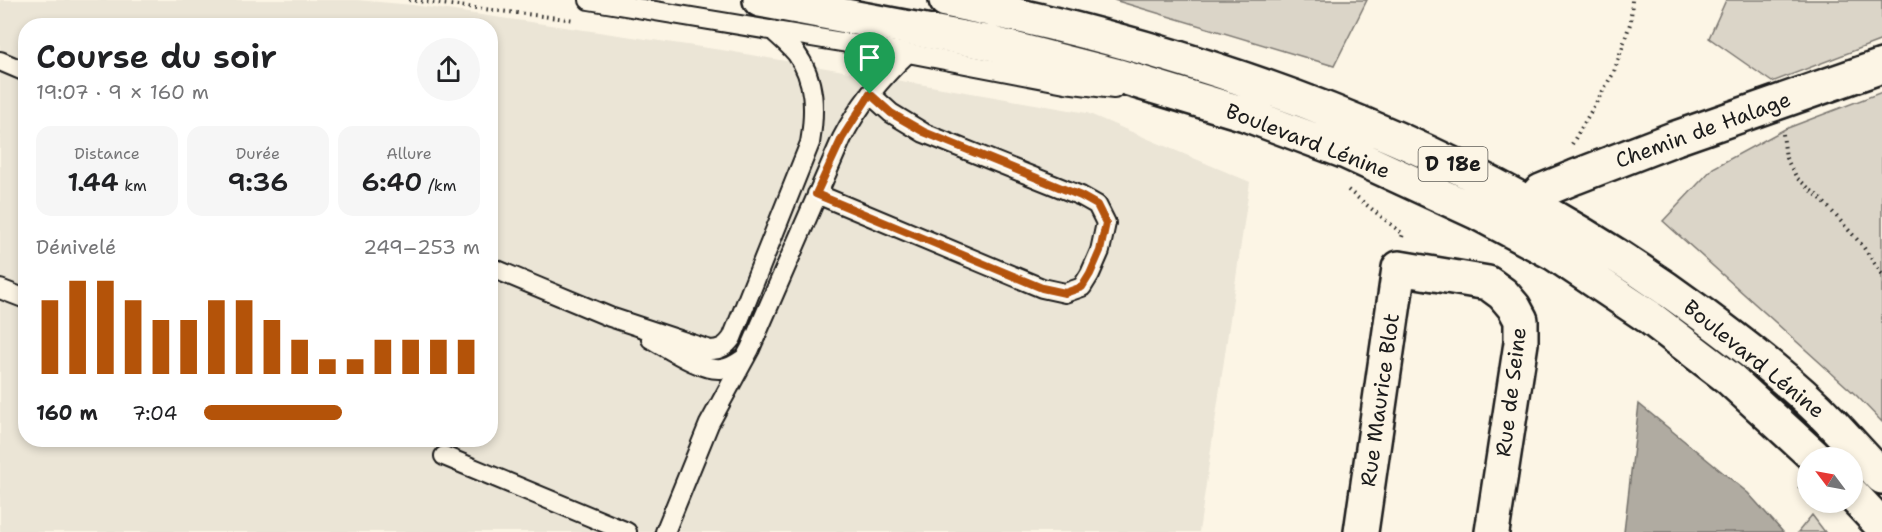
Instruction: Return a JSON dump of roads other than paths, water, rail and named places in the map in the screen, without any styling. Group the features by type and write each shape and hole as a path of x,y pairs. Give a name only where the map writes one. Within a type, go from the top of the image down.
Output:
{"main road":[{"name":"Boulevard Lénine","path":"760,0 990,43 1119,76 1245,114 1346,152 1476,212 1555,254 1649,317 1730,379 1804,447"},
{"name":"Boulevard Lénine","path":"946,0 1045,21 1158,51 1257,83 1391,135 1493,183 1530,203 1661,284 1755,355 1830,420 1882,477"},
{"name":"Chemin de Halage","path":"1530,203 1540,190 1676,138 1882,66"},
{"name":"Rue Maurice Blot","path":"1361,532 1399,268"},
{"name":"Rue de Seine","path":"1399,268 1488,283 1509,300 1521,320 1521,343 1492,532"},
{"path":"1863,506 1882,526"}],"lane":[{"path":"589,0 908,53 1065,83 1191,97"},
{"path":"498,270 610,317 711,350 718,350 727,345 732,338 810,143 814,112 812,92 796,53 772,30"},
{"path":"665,532 710,424 750,349 842,138 882,78 908,53"},
{"path":"1,65 18,70"},
{"path":"816,194 1042,288 1065,293 1082,287 1090,274 1100,251 1106,223 1097,205 1081,196 924,132 891,113 870,94"},
{"path":"0,289 18,296"},
{"path":"610,317 692,361 711,368 722,369 733,366 743,359"},
{"path":"444,456 627,532"}]}
